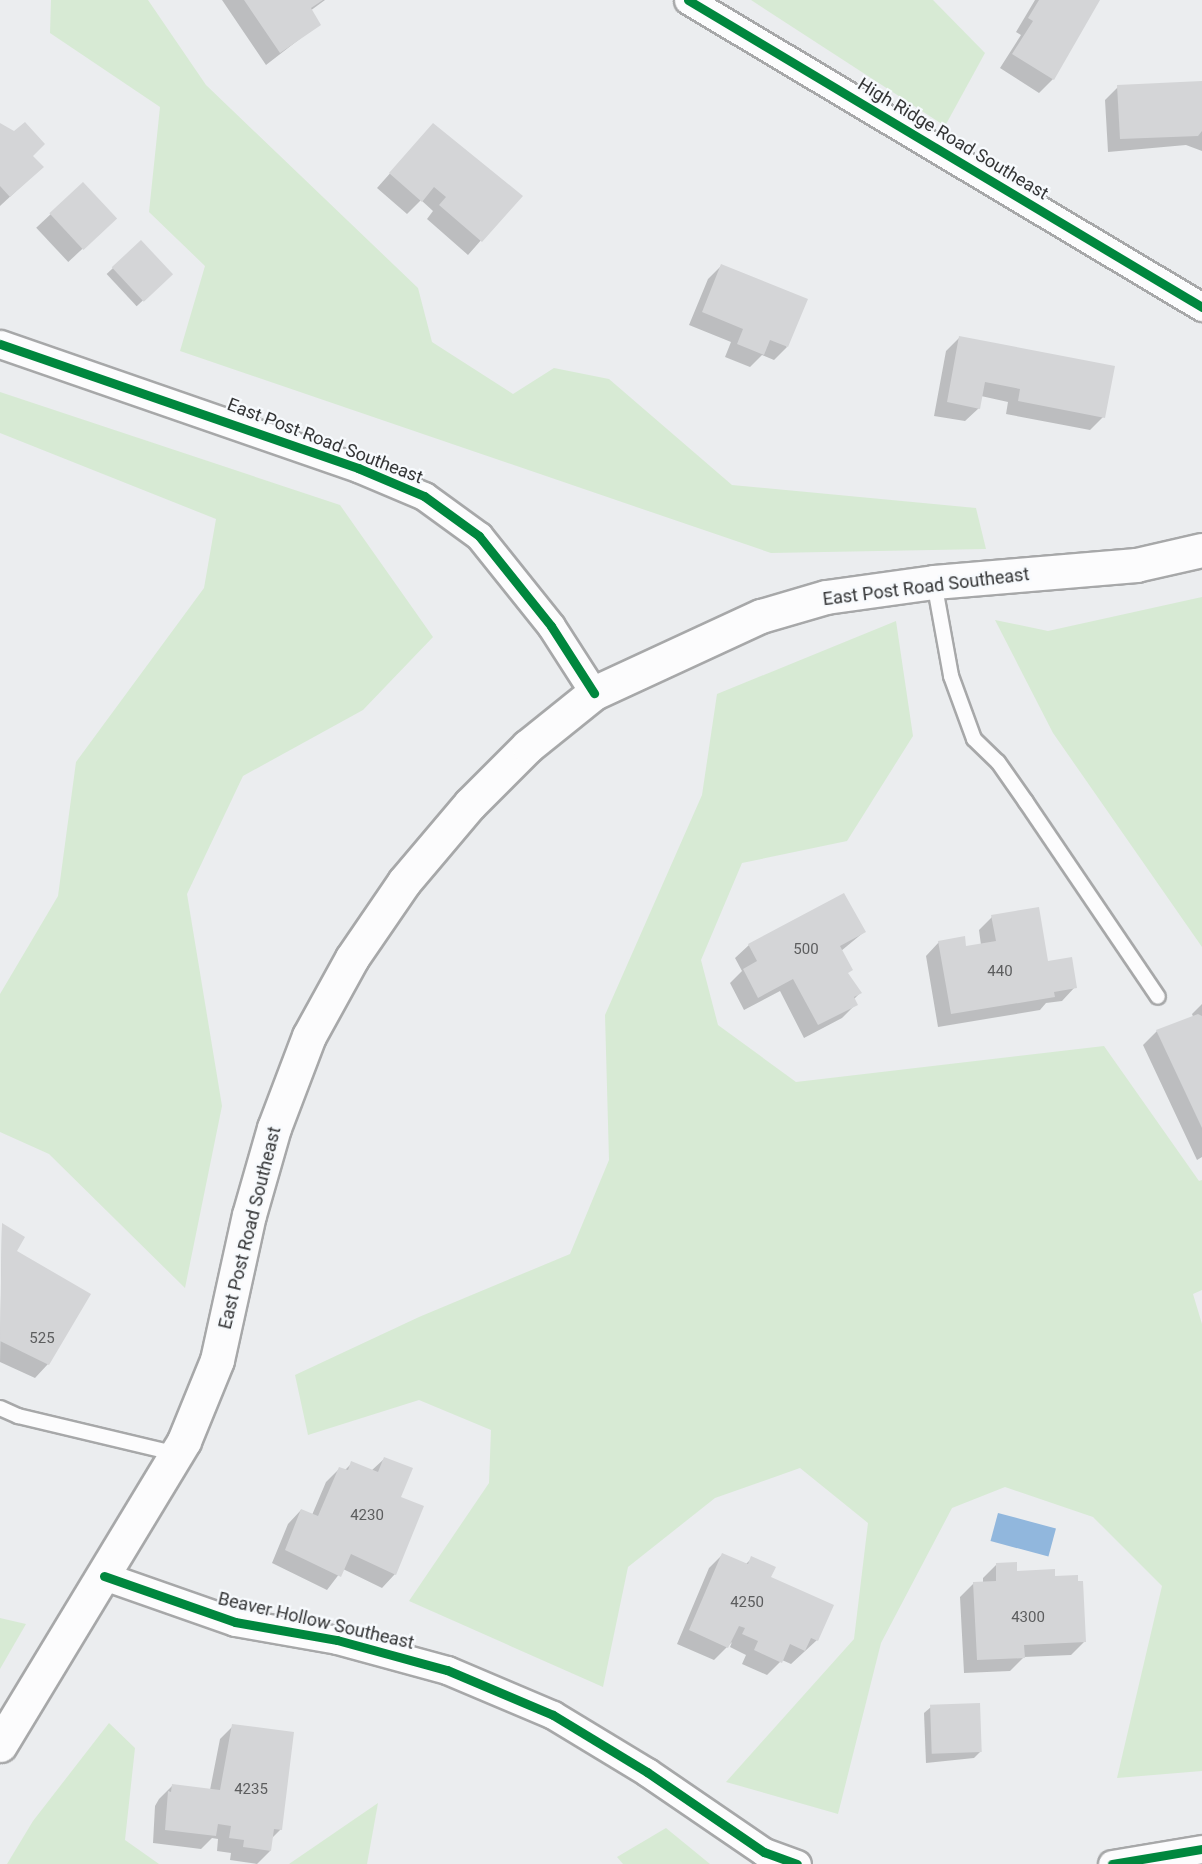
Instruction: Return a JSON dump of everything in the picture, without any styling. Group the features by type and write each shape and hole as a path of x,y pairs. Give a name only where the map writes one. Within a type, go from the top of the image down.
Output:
{"main road":[{"name":"East Post Road Southeast","path":"0,1745 177,1454 217,1360 252,1204 273,1128 309,1036 352,958 404,882 470,804 528,746 594,693 761,616 826,597 934,582 1136,565 1202,550"}],"street":[{"name":"High Ridge Road Southeast","path":"687,0 1202,307"},
{"name":"East Post Road Southeast","path":"0,344 358,468 424,496 479,536 551,626 594,693"},
{"name":"Beaver Hollow Southeast","path":"104,1576 235,1622 337,1640 447,1670 553,1715 647,1772 764,1852 797,1864"},
{"path":"1112,1864 1202,1850"}],"lane":[{"path":"934,582 951,676 974,739 998,762 1158,997"},
{"path":"0,1408 18,1416 177,1454"}],"green space":[{"path":"51,0 148,0 206,85 418,288 432,342 513,394 554,368 609,379 732,485 976,508 986,549 771,553 180,351 205,266 149,212 160,107 50,33"},
{"path":"751,0 933,0 985,53 945,126"},
{"path":"0,392 340,505 433,637 363,710 243,776 187,894 222,1106 185,1288 49,1154 0,1132 0,994 58,896 76,762 204,588 216,519 0,433"},
{"path":"1202,597 1202,947 1053,733 995,620 1048,631"},
{"path":"896,621 913,736 847,841 742,863 701,960 718,1025 796,1082 1104,1046 1199,1181 1202,1180 1202,1290 1193,1294 1202,1324 1202,1771 1117,1778 1162,1586 1093,1517 1005,1487 952,1508 881,1643 838,1814 726,1782 854,1639 868,1523 800,1468 715,1498 628,1567 603,1687 409,1601 489,1483 491,1430 419,1400 308,1435 295,1375 419,1317 570,1254 609,1160 605,1015 702,795 717,694"},
{"path":"0,1618 26,1624 0,1669"},
{"path":"109,1723 135,1748 125,1840 159,1864 7,1864 33,1821"},
{"path":"378,1803 367,1864 289,1864"},
{"path":"666,1828 710,1864 623,1864 617,1857"}],"water":[{"path":"998,1513 1056,1529 1048,1557 990,1541"}],"building":[{"path":"244,0 323,0 311,8 321,25 280,53"},
{"path":"1039,0 1100,0 1054,80 1012,54 1033,21 1028,18"},
{"path":"1202,81 1202,131 1198,136 1120,139 1117,85"},
{"path":"25,122 45,144 33,156 44,167 10,197 0,186 0,123 14,131"},
{"path":"433,123 523,196 482,242 439,205 446,197 434,187 422,202 389,173"},
{"path":"83,182 117,219 83,250 49,213"},
{"path":"141,240 173,274 144,302 112,267"},
{"path":"721,264 808,299 788,347 770,340 764,355 737,344 743,329 702,312"},
{"path":"959,336 1115,366 1105,418 1018,401 1020,389 985,382 980,409 947,402"},
{"path":"844,893 866,932 840,946 853,970 848,973 862,993 854,997 858,1005 818,1025 793,979 758,998 743,969 757,961 748,944"},
{"path":"1039,907 1048,961 1072,957 1077,988 1054,992 1055,997 951,1014 938,941 965,936 966,946 996,941 991,915"},
{"path":"1198,1014 1202,1016 1202,1128 1156,1030"},
{"path":"2,1223 25,1237 17,1251 91,1294 49,1365 0,1341"},
{"path":"384,1457 413,1468 401,1497 424,1506 396,1575 351,1554 341,1577 285,1550 301,1509 318,1516 339,1467 348,1470 351,1461 378,1472"},
{"path":"722,1553 748,1564 751,1556 776,1567 771,1577 834,1605 818,1641 811,1638 805,1651 790,1644 782,1663 754,1650 758,1641 742,1634 745,1628 739,1626 728,1648 689,1630"},
{"path":"1017,1562 1017,1571 1055,1569 1055,1576 1078,1575 1078,1581 1083,1581 1086,1642 1024,1645 1025,1658 977,1660 973,1582 996,1581 996,1563"},
{"path":"980,1703 982,1752 932,1754 930,1705"},
{"path":"232,1724 294,1732 282,1830 274,1829 271,1851 243,1847 244,1840 229,1838 231,1826 218,1824 216,1836 165,1830 168,1791 171,1792 172,1784 220,1790"}],"cycle path":[{"path":"688,0 1202,307"},
{"path":"0,344 358,468 424,496 479,536 551,626 594,693"},
{"path":"104,1576 235,1622 337,1640 447,1670 553,1715 647,1772 764,1852 797,1864"},
{"path":"1112,1864 1202,1849"}]}
